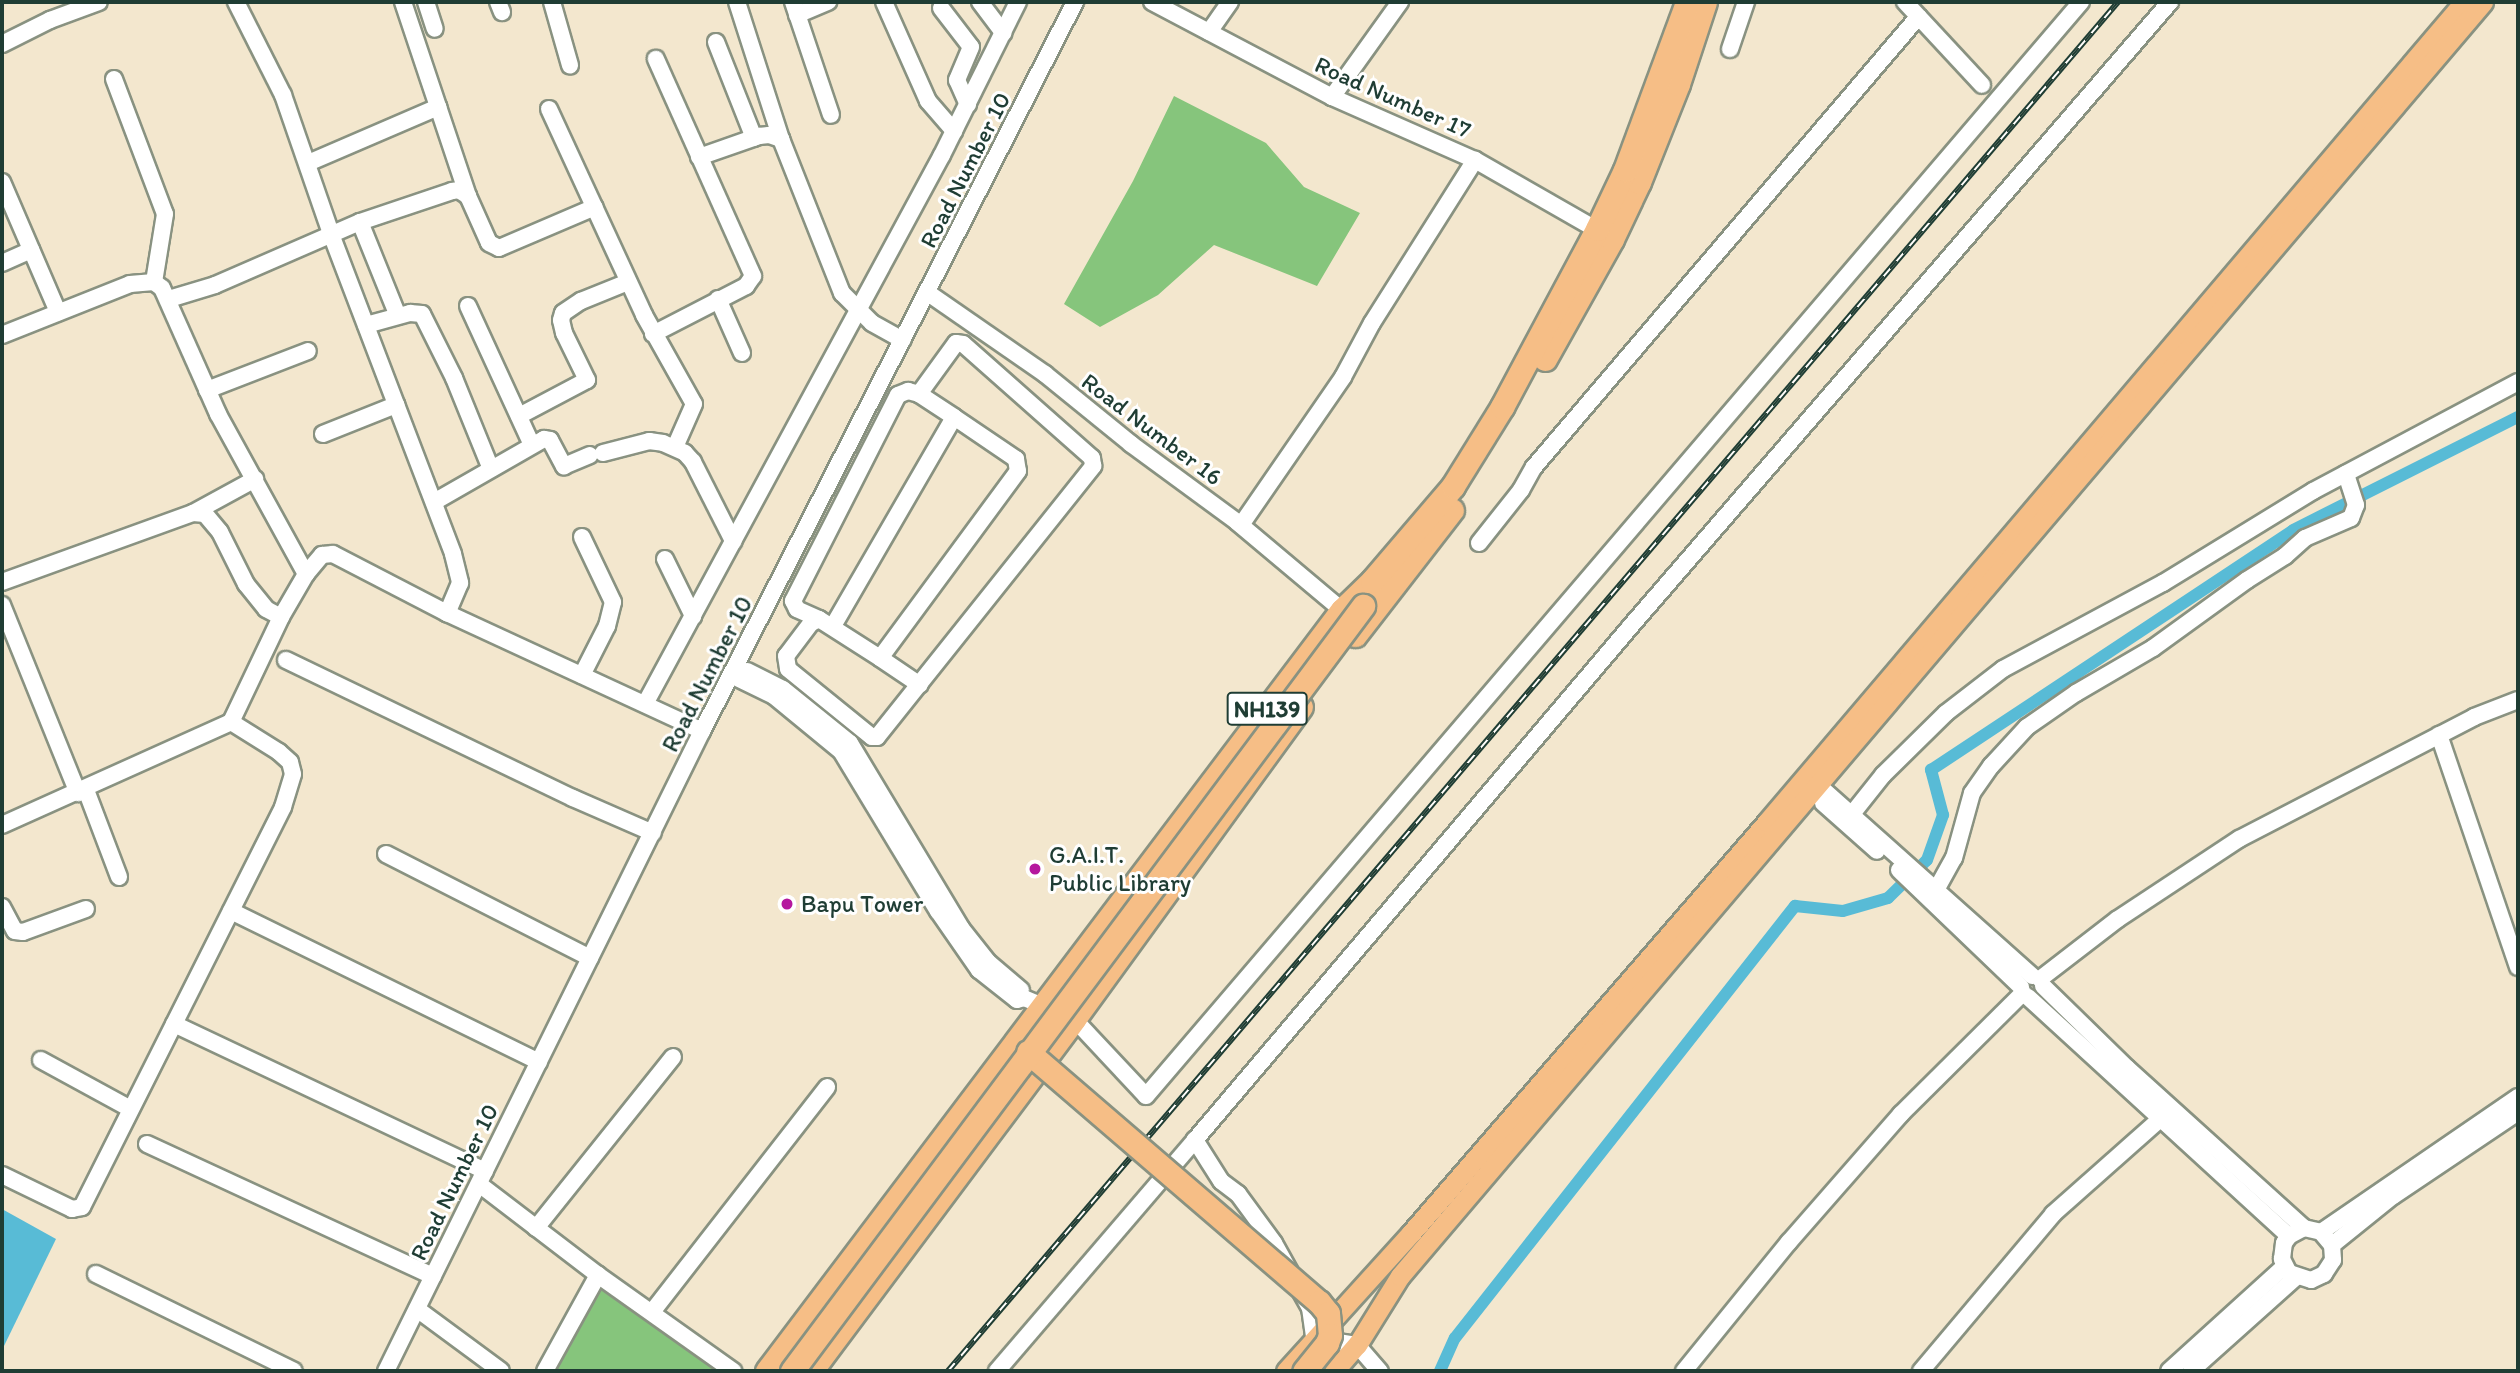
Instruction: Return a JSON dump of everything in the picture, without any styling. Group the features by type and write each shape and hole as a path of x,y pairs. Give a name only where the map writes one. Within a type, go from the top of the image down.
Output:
{"highway":[{"name":"NH139","path":"1604,234 1687,2"},
{"name":"NH139","path":"767,1371 986,1083 1034,1003 1367,598 1469,486 1520,404 1678,84 1705,2"},
{"name":"NH139","path":"811,1371 1074,1019 1367,598"},
{"path":"792,1371 1367,598"},
{"path":"1028,1052 1319,1302 1328,1313 1330,1335 1327,1343 1304,1371"},
{"path":"986,1083 1012,1103"}],"main road":[{"path":"1334,1371 1357,1345 1400,1276 2464,2"},
{"path":"1286,1371 1810,784 2483,2"}],"street":[{"path":"236,2 273,71 308,163 331,234 459,570 460,583 447,612"},
{"path":"402,2 468,196 489,243 499,248 595,206"},
{"path":"426,2 435,29"},
{"path":"552,2 570,65"},
{"path":"737,2 781,139 835,281 856,310 872,323 903,340"},
{"path":"828,2 795,8 831,114"},
{"path":"884,2 928,101 954,131"},
{"path":"980,2 1003,33"},
{"path":"645,705 968,105 1018,2"},
{"name":"Road Number 10","path":"386,1371 702,731 1075,2"},
{"name":"Road Number 17","path":"1152,2 1332,97 1475,159 1604,234"},
{"path":"1209,32 1230,2"},
{"path":"1332,97 1400,2"},
{"path":"1730,49 1746,2"},
{"path":"1905,2 1982,85"},
{"path":"734,670 776,691 828,738 853,767 992,982 1017,1000 1034,1003 1074,1019 1146,1096 2081,2"},
{"path":"997,1371 1639,616 2170,2"},
{"path":"2,44 90,3"},
{"path":"941,8 971,47 957,80 968,105"},
{"path":"1479,543 1521,490 1534,467 1918,17"},
{"path":"716,42 754,138"},
{"path":"653,334 746,286 753,276 656,59"},
{"path":"114,79 164,214 153,282"},
{"path":"308,163 438,107"},
{"path":"549,109 653,334 695,404 675,447"},
{"path":"699,157 754,138 769,135 781,139"},
{"path":"1241,526 1343,377 1372,323 1475,159"},
{"path":"3,185 58,312"},
{"path":"169,299 215,285 360,222 452,191 459,190 468,196"},
{"path":"360,222 398,316"},
{"path":"2,262 31,250"},
{"path":"153,282 169,299 207,390 306,574"},
{"path":"2,335 130,284 153,282"},
{"path":"519,416 587,380 564,333 561,320 563,313 581,301 628,282"},
{"name":"Road Number 16","path":"928,293 1045,374 1131,444 1241,526 1367,598"},
{"path":"718,299 742,353"},
{"path":"468,306 532,445"},
{"path":"366,325 419,312 425,318 454,378 491,469"},
{"path":"788,669 872,737 881,734 1093,466 1092,458 963,344 951,346 919,394"},
{"path":"207,390 308,351"},
{"path":"1852,814 1883,775 1946,713 2003,668 2137,598 2280,510 2518,382"},
{"path":"880,658 1018,471 1016,459 919,394 908,391 898,395 793,601 797,609 826,622 920,685"},
{"path":"323,434 396,405"},
{"path":"826,622 954,417"},
{"path":"434,502 548,438 564,466 596,454 649,441 675,447 693,462 733,541"},
{"path":"1929,889 1954,858 1972,793 1999,757 2031,723 2153,648 2285,556 2305,538 2349,520 2355,514 2346,474"},
{"path":"2,582 193,513 255,479"},
{"path":"193,513 205,514 213,522 246,584 266,609 281,617"},
{"path":"582,537 613,603 607,626 582,675"},
{"path":"2,825 231,722 281,617 306,574 318,558 333,554 447,612 702,731"},
{"path":"664,559 693,616"},
{"path":"2,606 118,877"},
{"path":"776,691 788,669 786,656 811,623 826,622"},
{"path":"286,660 573,798 653,833"},
{"path":"1684,1371 1789,1242 1901,1114 2031,986 2118,919 2239,839 2439,735 2518,700"},
{"path":"2,1175 72,1209 82,1207 283,807 293,774 290,762 279,752 231,722"},
{"path":"2439,735 2518,967"},
{"path":"1810,784 1852,814 1903,867"},
{"path":"1810,784 1929,889 2031,986 2159,1120 2289,1236"},
{"path":"386,854 590,958"},
{"path":"2,907 15,930 23,932 86,909"},
{"path":"231,911 539,1062"},
{"path":"2031,986 2127,1068 2304,1228 2327,1238"},
{"path":"174,1024 482,1178 536,1228 733,1371"},
{"path":"536,1228 673,1057"},
{"path":"41,1060 131,1109"},
{"path":"652,1312 827,1087"},
{"path":"2327,1238 2518,1097"},
{"path":"2327,1238 2518,1112"},
{"path":"1921,1371 2053,1214 2159,1120"},
{"path":"1195,1140 1221,1181 1238,1194 1275,1243 1310,1308 1314,1338 1357,1345 1380,1371"},
{"path":"148,1144 433,1276"},
{"path":"2304,1228 2289,1236 2282,1251 2290,1272 2311,1280 2324,1274 2333,1260 2327,1238"},
{"path":"2169,1371 2290,1272"},
{"path":"2191,1371 2290,1272"},
{"path":"96,1274 295,1371"},
{"path":"545,1371 598,1275"},
{"path":"416,1309 501,1371"}],"green space":[{"path":"1174,96 1266,143 1304,187 1360,213 1317,286 1214,245 1158,295 1100,327 1064,304 1133,181"},
{"path":"598,1285 607,1285 719,1371 551,1371"}],"water":[{"path":"2,1209 56,1239 4,1346 2,1346"}],"waterway":[{"path":"1440,1371 1455,1338 1795,906 1843,911 1888,898 1927,860 1943,815 1931,770 2293,530 2518,417"}],"railway":[{"path":"948,1371 2118,2"}],"place":[{"name":"G.A.I.T. Public Library","path":"1035,869"},
{"name":"Bapu Tower","path":"787,904"}]}
